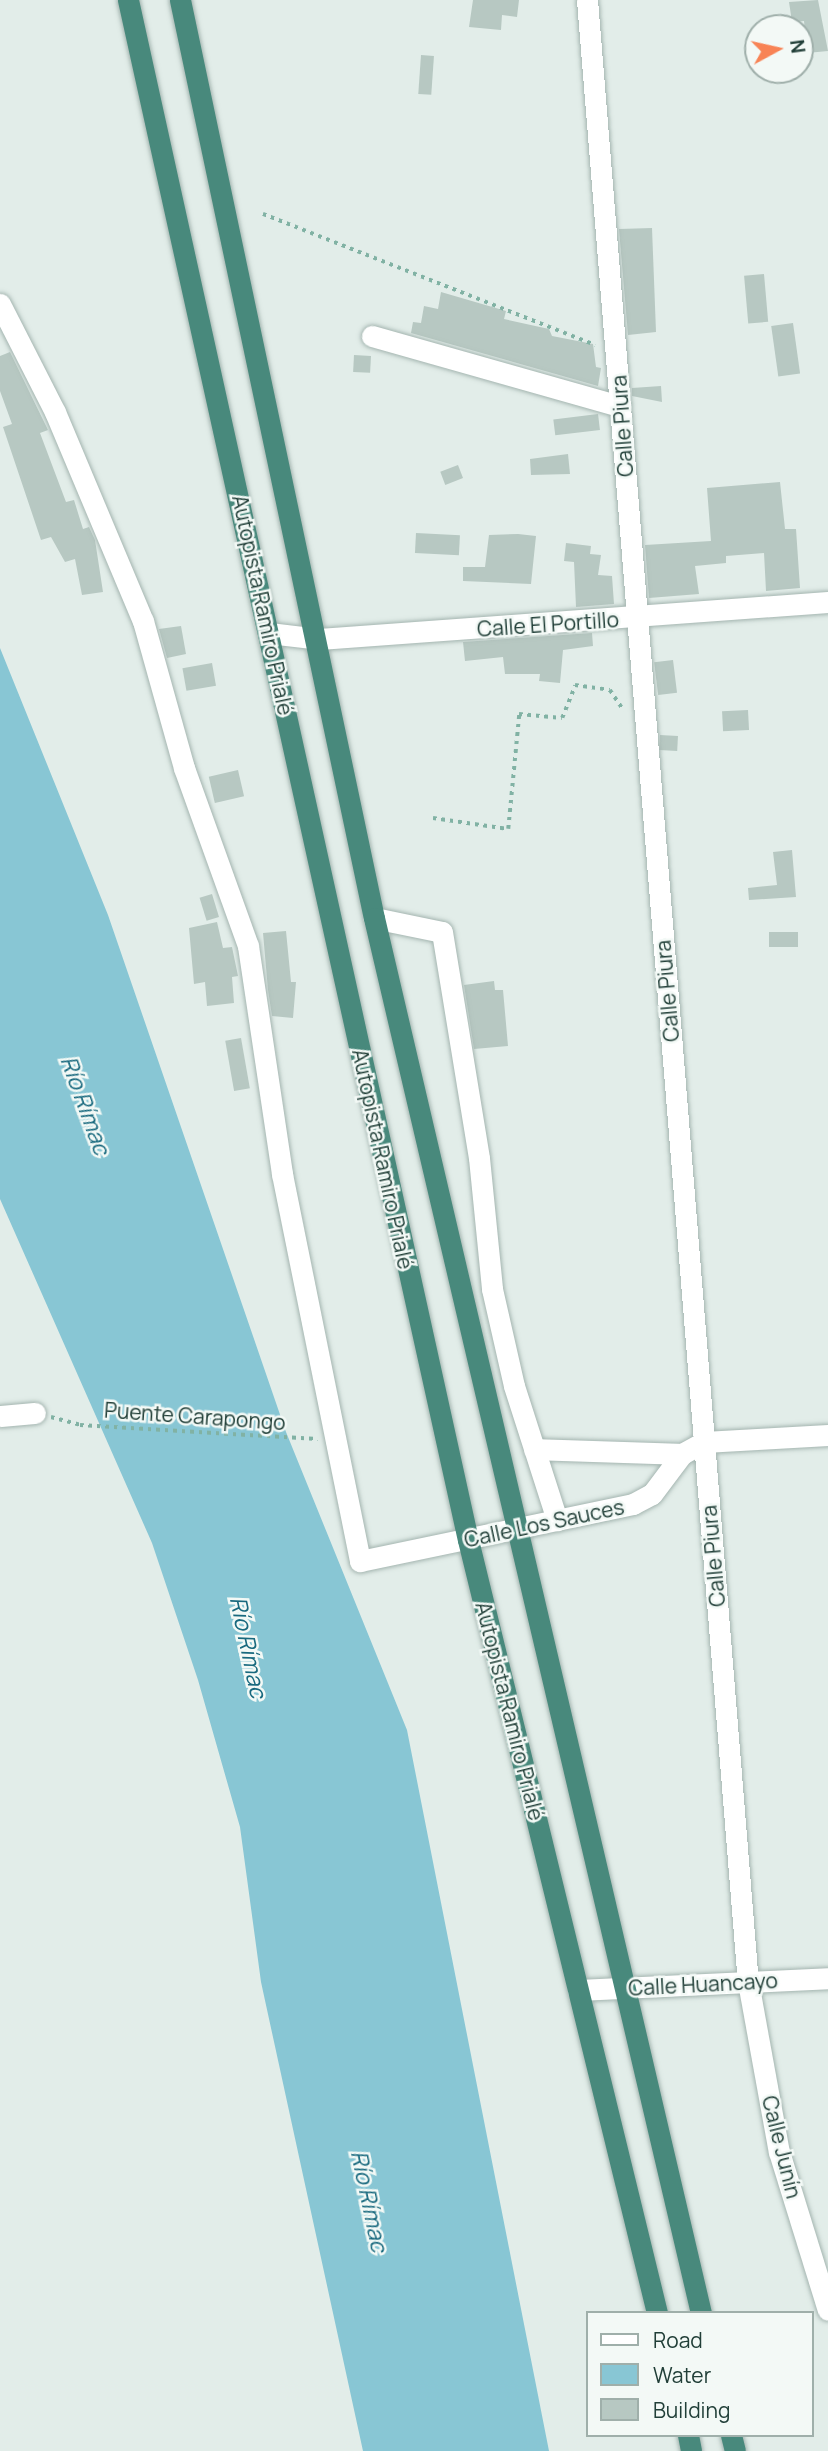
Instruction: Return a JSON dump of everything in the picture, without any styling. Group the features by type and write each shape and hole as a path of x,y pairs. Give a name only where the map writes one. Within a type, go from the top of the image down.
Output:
{"highway":[{"name":"Autopista Ramiro Prialé","path":"128,0 468,1540 657,2311"},
{"name":"Autopista Ramiro Prialé","path":"180,0 319,639 374,918 518,1529 622,1988 701,2311"}],"street":[{"name":"Calle Piura","path":"587,0 617,354 635,618 646,725 748,1982"},
{"name":"Calle Los Sauces","path":"1,306 55,412 143,621 184,768 248,946 282,1174 362,1562 643,1499 682,1454 704,1442 828,1435"},
{"path":"372,336 620,406"},
{"name":"Calle El Portillo","path":"269,633 319,639 828,602"},
{"path":"374,918 442,932 479,1158 492,1289 534,1449 557,1520"},
{"path":"0,1416 35,1413"},
{"path":"534,1449 682,1454"},
{"name":"Calle Huancayo","path":"578,1990 828,1978"},
{"name":"Calle Junín","path":"748,1982 779,2152 828,2310"}],"path":[{"path":"263,214 617,354"},
{"path":"433,818 508,829 519,714 562,718 575,685 610,690 631,720 646,725"},
{"name":"Puente Carapongo","path":"35,1413 80,1424 308,1439"}],"water":[{"name":"Río Rímac","path":"0,648 108,915 286,1432 407,1730 549,2451 363,2451 261,1982 240,1827 198,1680 152,1543 0,1199"}],"building":[{"path":"473,0 519,0 517,17 502,15 501,30 469,27"},
{"path":"818,0 828,51 814,52 814,14 791,14 789,2"},
{"path":"421,55 434,56 431,95 418,94"},
{"path":"652,228 656,332 628,335 619,229"},
{"path":"764,274 768,322 748,324 744,276"},
{"path":"441,292 506,311 504,319 549,329 552,336 593,344 596,367 601,368 598,386 411,333 413,322 421,323 424,306 438,309"},
{"path":"793,323 800,374 778,377 771,326"},
{"path":"10,352 48,430 40,433 66,502 74,500 83,529 89,527 95,540 103,592 82,595 75,559 65,562 51,537 41,540 3,427 12,424 0,391 0,356"},
{"path":"354,355 371,356 370,373 353,372"},
{"path":"661,386 662,402 632,396 632,388"},
{"path":"598,414 600,430 555,435 553,419"},
{"path":"568,454 570,474 531,475 530,459"},
{"path":"458,465 463,478 445,485 440,472"},
{"path":"780,482 785,529 796,529 800,588 766,591 764,553 726,556 726,563 695,566 699,594 649,598 645,545 711,541 707,488"},
{"path":"416,533 460,535 459,555 415,553"},
{"path":"489,535 536,536 531,584 463,581 463,567 485,567"},
{"path":"566,543 591,546 590,554 601,555 598,575 612,576 614,604 576,607 574,562 564,561"},
{"path":"181,626 186,654 167,658 159,629"},
{"path":"592,633 593,646 563,650 560,683 539,681 540,674 505,674 503,657 465,661 463,642"},
{"path":"673,660 677,693 658,695 654,662"},
{"path":"212,663 216,686 186,691 182,668"},
{"path":"748,710 749,730 723,731 722,711"},
{"path":"660,735 678,736 677,751 659,750"},
{"path":"238,770 244,796 215,803 209,777"},
{"path":"792,850 796,897 749,900 748,888 777,885 773,852"},
{"path":"212,894 219,917 207,921 200,898"},
{"path":"217,922 223,948 232,947 238,976 232,977 234,1003 207,1006 205,982 194,984 189,928"},
{"path":"286,931 291,982 296,982 293,1018 272,1016 263,933"},
{"path":"769,932 798,932 798,947 769,947"},
{"path":"494,981 495,990 503,990 508,1046 474,1049 464,985"},
{"path":"241,1038 250,1088 234,1091 225,1041"}]}
